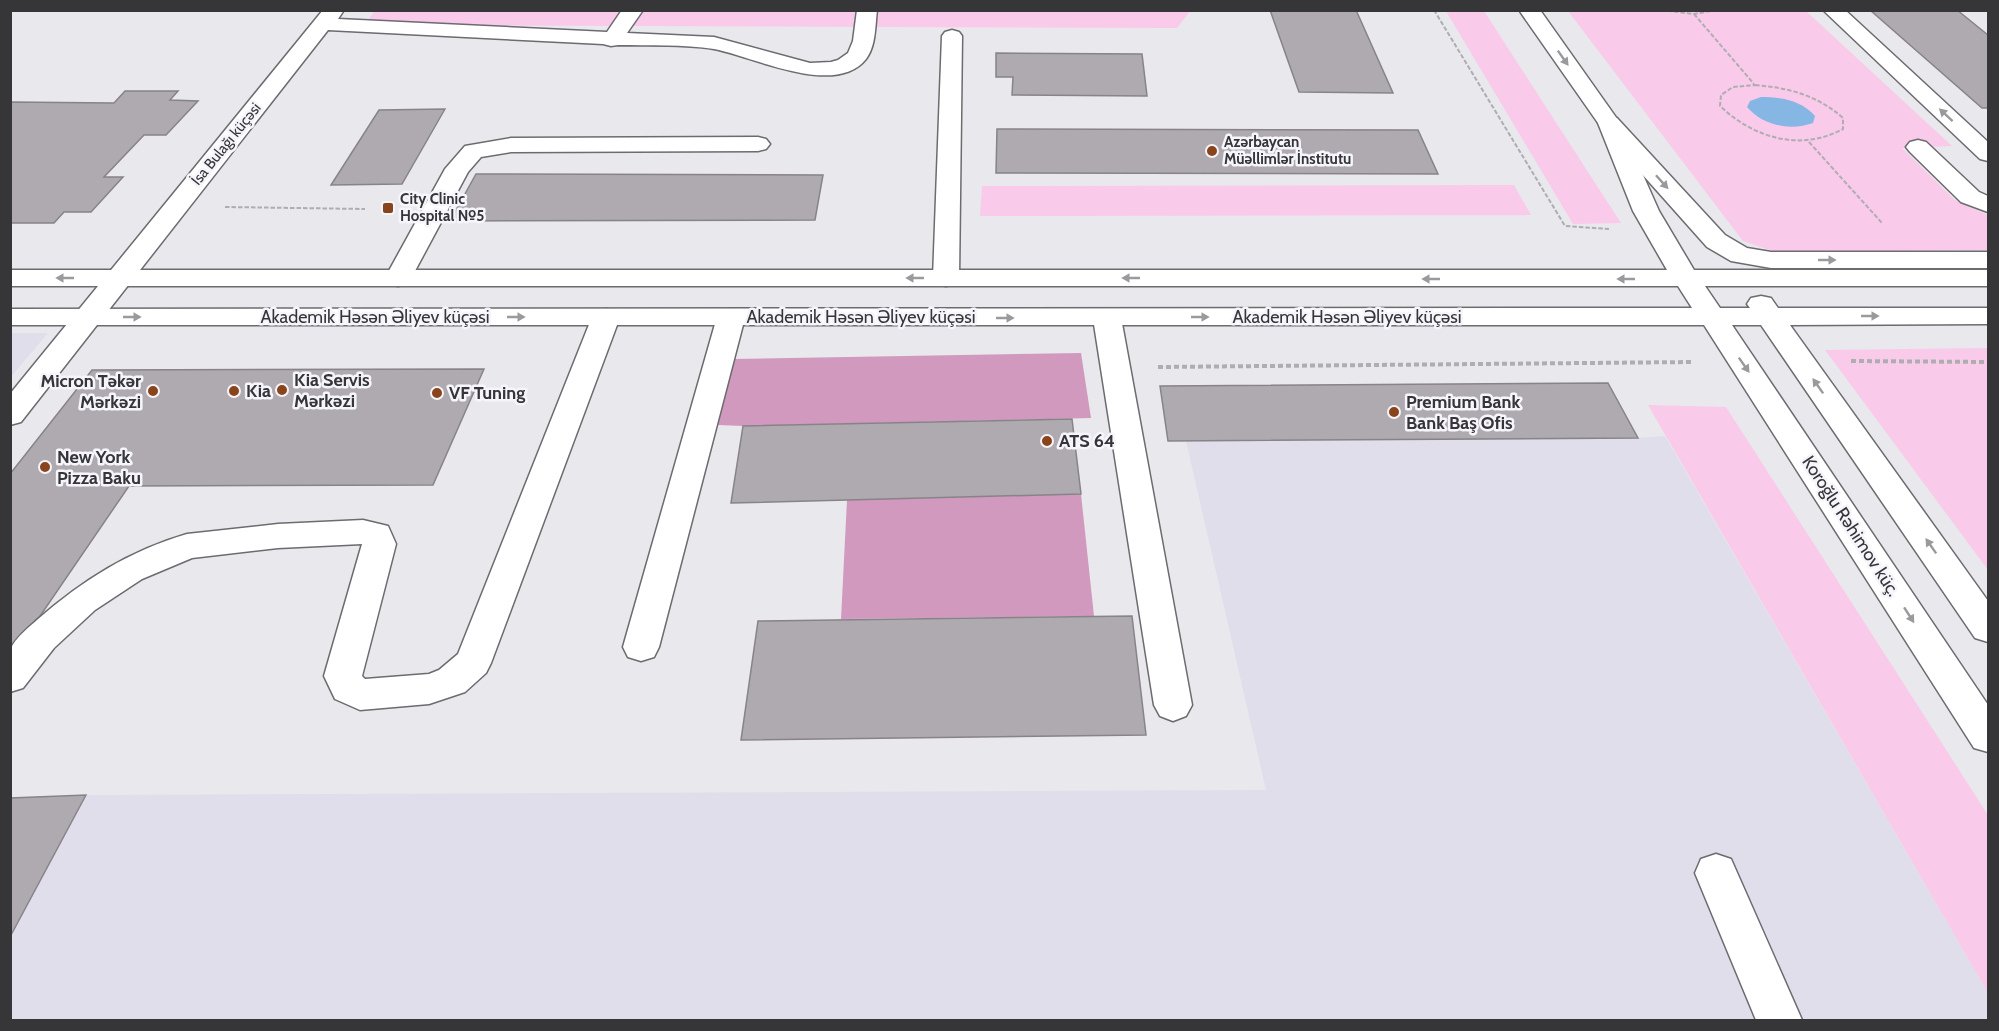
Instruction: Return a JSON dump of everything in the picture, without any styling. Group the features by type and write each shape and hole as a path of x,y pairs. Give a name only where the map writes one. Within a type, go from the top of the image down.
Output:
{"main road":[{"path":"611,40 633,10"},
{"path":"328,17 611,40 714,43 809,69 845,65 857,56 863,41 867,10"},
{"path":"1529,10 1609,123 1705,230 1727,249 1740,255 1771,260 1989,260"},
{"path":"1833,10 1989,154"},
{"name":"İsa Bulağı küçəsi","path":"89,317 328,17"},
{"path":"946,278 952,36"},
{"name":"Koroğlu Rəhimov küç.","path":"1609,123 1655,230 1989,736"},
{"path":"398,278 457,169 473,151 511,145 758,144"},
{"path":"1918,147 1970,197 1989,206"},
{"path":"10,278 1989,278"},
{"path":"1743,278 1989,628"},
{"path":"1770,316 1989,316"},
{"name":"Akademik Həsən Əliyev küçəsi","path":"10,317 1770,316"},
{"path":"10,415 24,380 89,317"},
{"path":"10,677 41,638 83,600 130,570 187,546 278,536 363,532 376,535 379,544 343,676 348,688 360,695 429,689 452,681 472,663 606,317"},
{"path":"641,647 731,317"},
{"path":"1107,318 1173,705"},
{"path":"1716,873 1779,1020"}],"path":[{"path":"1434,10 1565,226 1613,230"},
{"path":"1661,10 1694,14 1716,10"},
{"path":"1694,14 1755,85"},
{"path":"1755,85 1781,87 1808,94 1830,105 1843,118 1843,129 1831,138 1809,141 1780,139 1752,131 1731,119 1720,106 1721,96 1733,87 1755,85"},
{"path":"1809,141 1889,231"},
{"path":"220,207 365,209"},
{"path":"1847,361 1989,362"},
{"path":"1115,368 1692,362"}],"shaded area":[{"path":"375,10 1190,11 1177,28 365,25"},
{"path":"1446,11 1484,11 1621,223 1573,224"},
{"path":"1568,11 1806,11 1952,146 1902,148 1955,200 1988,215 1988,250 1776,252 1743,241"},
{"path":"1514,185 1531,215 980,216 982,186"},
{"path":"11,333 48,333 11,377"},
{"path":"1988,348 1988,570 1825,350"},
{"path":"1081,353 1091,418 718,425 733,359"},
{"path":"1648,405 1726,407 1988,815 1988,993"},
{"path":"1665,436 1988,993 1988,1020 11,1020 11,937 86,795 1266,790 1186,441"},
{"path":"1081,494 1094,616 841,619 847,500"}],"water":[{"path":"1761,97 1783,99 1803,106 1815,116 1813,123 1796,127 1769,123 1761,119 1747,107 1750,101"}],"building":[{"path":"1270,10 1356,10 1393,93 1299,92"},
{"path":"1870,10 1957,10 1988,35 1988,108 1982,108"},
{"path":"996,53 1142,54 1147,96 1012,95 1013,77 996,77"},
{"path":"125,91 178,91 170,100 198,101 166,135 144,135 104,177 123,177 91,212 64,212 54,223 10,223 10,102 114,103"},
{"path":"445,109 402,184 331,185 379,110"},
{"name":"Azərbaycan Müəllimlər İnstitutu","path":"997,129 1418,130 1438,174 996,173"},
{"path":"476,174 823,175 815,220 450,221"},
{"path":"484,369 433,485 129,486 10,660 10,474 92,370"},
{"name":"Premium Bank Bank Baş Ofis","path":"1608,383 1638,438 1168,441 1160,386"},
{"path":"1072,419 1081,494 731,503 743,426"},
{"path":"1132,616 1146,735 741,740 758,621"},
{"path":"86,795 10,937 10,798"}],"place":[{"name":"Azərbaycan Müəllimlər İnstitutu","path":"1212,151"},
{"name":"City Clinic Hospital №5","path":"388,208"},
{"name":"Kia Servis Mərkəzi","path":"282,390"},
{"name":"Micron Təkər Mərkəzi","path":"153,391"},
{"name":"Kia","path":"234,391"},
{"name":"VF Tuning","path":"437,393"},
{"name":"Premium Bank Bank Baş Ofis","path":"1394,412"},
{"name":"ATS 64","path":"1047,441"},
{"name":"New York Pizza Baku","path":"45,467"}]}
